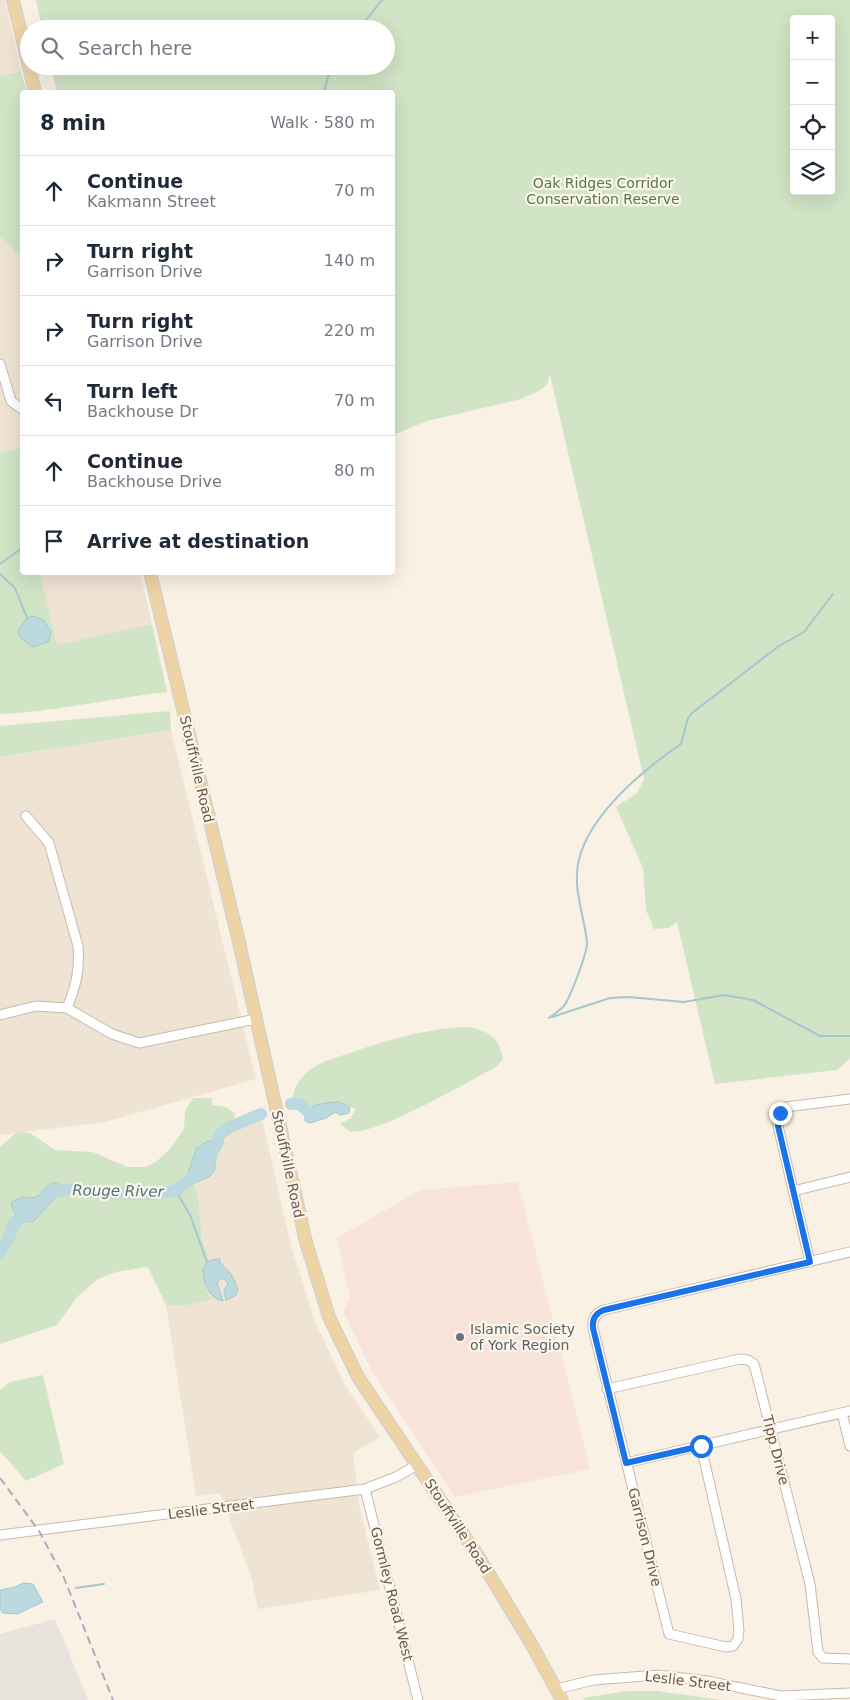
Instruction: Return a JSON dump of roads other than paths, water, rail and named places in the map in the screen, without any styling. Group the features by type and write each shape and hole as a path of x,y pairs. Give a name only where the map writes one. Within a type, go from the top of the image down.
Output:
{"main road":[{"path":"13,0 20,29"},
{"path":"31,75 35,90"},
{"name":"Stouffville Road","path":"151,575 256,1019 306,1242 329,1317 358,1377 447,1506 498,1588 562,1700"}],"street":[{"path":"0,364 11,401 20,408"},
{"path":"26,816 49,843 78,946 80,963 77,982 67,1008"},
{"path":"0,1015 36,1006 67,1008 112,1034 139,1042 256,1019"},
{"path":"810,1262 778,1126 780,1113 786,1107 850,1099"},
{"path":"793,1191 850,1177"},
{"name":"Garrison Drive","path":"701,1446 736,1599 740,1630 738,1639 733,1646 726,1647 669,1634 607,1389 593,1328 593,1320 599,1312 850,1252"},
{"name":"Tipp Drive","path":"607,1389 746,1359 756,1368 810,1584 818,1652 823,1658 850,1659"},
{"path":"626,1463 846,1412 850,1446"},
{"name":"Leslie Street","path":"0,1536 366,1488 396,1477 417,1465"},
{"name":"Gormley Road West","path":"366,1488 418,1700"},
{"name":"Leslie Street","path":"556,1689 594,1680 642,1675 707,1681 781,1696 850,1693"}],"water":[{"path":"33,616 44,620 51,632 48,642 32,647 20,637 18,631 27,618"},
{"path":"339,1102 350,1107 349,1113 340,1115 335,1112 326,1118 310,1123 305,1121 305,1115 311,1107"},
{"path":"208,1141 219,1142 215,1170 209,1177 195,1183 190,1181 188,1174 196,1149"},
{"path":"52,1183 58,1183 62,1190 33,1222 18,1221 11,1203 22,1197 34,1198"},
{"path":"220,1259 220,1263 231,1275 238,1290 235,1296 226,1300 224,1292 228,1283 221,1278 217,1282 223,1301 210,1293 204,1279 203,1269 207,1262"},
{"path":"23,1583 33,1584 43,1602 17,1614 3,1613 0,1609 0,1590"}],"waterway":[{"path":"366,20 382,0"},
{"path":"325,90 329,75"},
{"path":"0,564 20,549"},
{"path":"0,574 15,588 27,618"},
{"path":"549,1018 562,1008 567,1001 587,947 578,891 577,870 585,842 595,825 620,794 651,766 681,744 688,718 692,713 779,646 804,632 833,594"},
{"path":"552,1017 610,998 628,997 684,1002 724,995 753,1000 820,1036 850,1036"},
{"name":"Rouge River","path":"291,1104 300,1104 307,1111"},
{"name":"Rouge River","path":"47,1196 52,1192 73,1189 101,1193 154,1194 175,1191 204,1169 218,1142 219,1135 230,1127 261,1114"},
{"path":"176,1191 190,1215 207,1262"},
{"name":"Rouge River","path":"0,1252 9,1238 13,1225 30,1211"},
{"path":"76,1588 104,1584"}],"railway":[{"path":"0,1478 39,1531 64,1578 113,1700"}],"place":[{"name":"Islamic Society of York Region","path":"460,1337"}],"park label":[{"name":"Oak Ridges Corridor Conservation Reserve","path":"603,192"}]}
